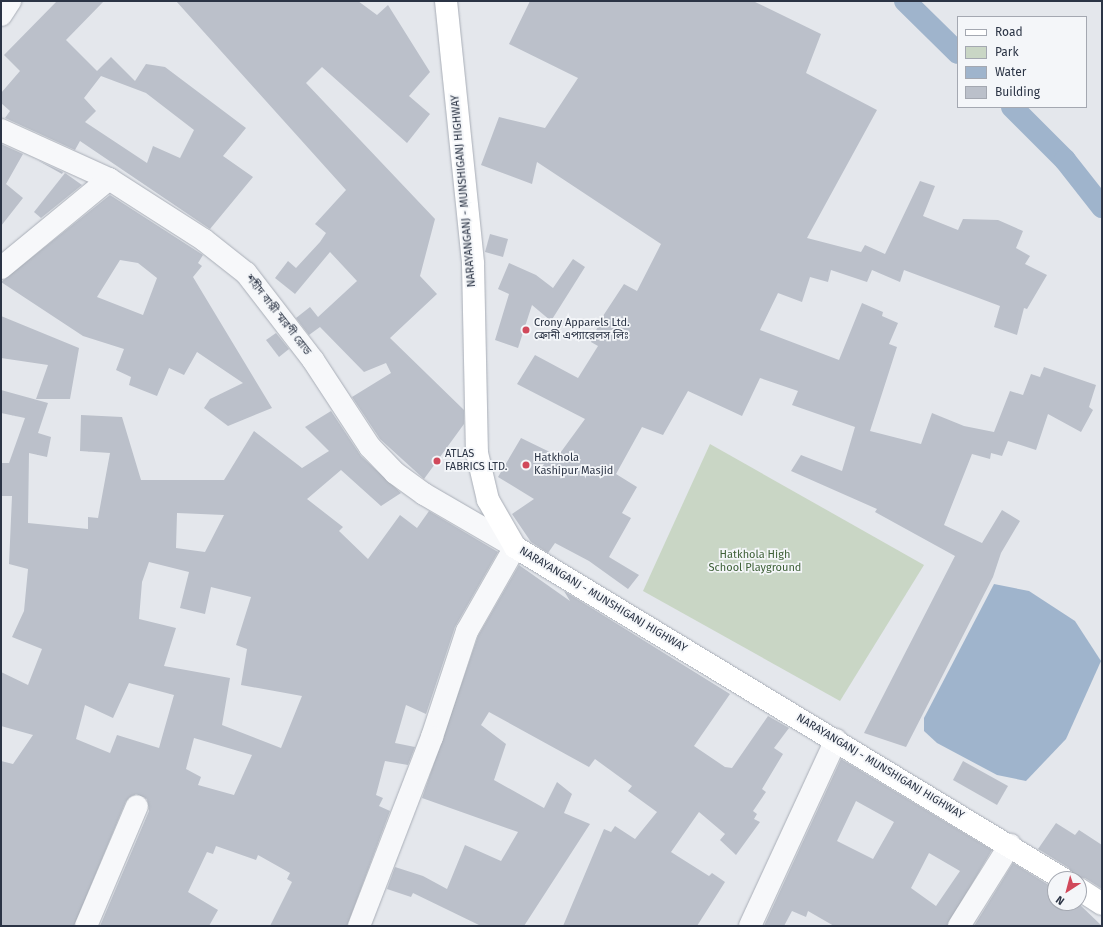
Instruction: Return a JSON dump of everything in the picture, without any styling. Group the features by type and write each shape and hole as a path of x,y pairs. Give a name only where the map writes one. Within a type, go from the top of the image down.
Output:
{"main road":[{"name":"NARAYANGANJ - MUNSHIGANJ HIGHWAY","path":"446,1 473,264 476,453 488,500 515,547 1051,871"},
{"path":"1087,894 1102,904"}],"street":[{"path":"1,15 10,1"},
{"name":"শহীদ বাপ্পী স্মরণী রোড","path":"1,130 109,179 204,240 246,273 314,360 370,447 394,473 515,547"},
{"path":"1,268 109,179"},
{"path":"359,926 432,737 466,631 515,547"},
{"path":"750,926 836,740"},
{"path":"86,926 137,806"},
{"path":"959,926 1010,845"}],"green space":[{"name":"Hatkhola High School Playground","path":"710,444 924,565 840,701 643,591"}],"water":[{"path":"994,584 1029,591 1075,621 1101,661 1066,739 1026,781 997,775 937,743 924,731 924,718"}],"building":[{"path":"57,1 104,1 66,40 97,71 111,57 135,81 146,64 165,67 246,128 223,156 253,177 210,229 80,141 75,150 5,118 10,111 1,103 1,93 20,71 4,55","holes":["101,76 146,93 194,130 180,158 153,146 147,163 85,122 96,111 84,98"]},
{"path":"176,1 358,1 377,15 388,5 430,72 409,96 430,114 407,143 322,67 306,83 435,219 420,276 437,294 390,338 464,410 464,424 424,479 380,439 352,397 391,373 386,363 364,372 320,327 309,335 296,318 310,307 318,317 357,281 330,252 295,294 275,278 288,261 296,268 320,242 326,233 315,224 346,190"},
{"path":"530,1 753,1 821,34 806,73 877,110 807,238 861,252 865,245 885,254 920,181 935,186 923,216 958,230 963,219 998,220 1023,231 1016,248 1030,256 1025,264 1047,275 1027,309 1024,308 1017,335 994,327 1000,306 904,270 900,282 872,270 867,282 831,270 828,282 810,277 802,302 778,293 760,330 839,360 862,303 883,312 882,316 898,323 889,344 897,347 870,431 921,444 932,413 964,426 994,432 1010,391 1023,395 1031,374 1040,377 1044,367 1096,385 1089,407 1093,410 1081,432 1048,414 1036,450 1008,441 1002,456 991,453 990,459 972,454 944,525 982,543 1002,510 1020,521 1001,553 993,577 906,747 864,733 955,556 875,512 877,509 791,471 801,455 842,471 855,427 792,405 798,391 760,378 742,416 688,391 663,435 642,427 616,474 637,487 622,513 631,518 609,557 639,575 628,589 589,561 555,543 548,553 531,542 512,514 534,499 498,477 521,438 558,456 585,419 517,384 535,355 578,378 598,346 591,342 601,319 624,284 637,291 661,244 537,162 532,184 481,165 499,117 545,128 578,78 509,44"},
{"path":"1,144 23,154 6,184 23,198 1,226"},
{"path":"37,160 63,172 62,174"},
{"path":"65,173 82,185 41,218 34,212"},
{"path":"110,195 203,255 198,263 202,266 193,277 272,408 228,426 204,408 210,399 243,383 197,352 184,375 169,368 157,396 129,385 131,377 116,370 124,349 83,336 1,282","holes":["120,260 138,263 157,278 143,315 97,297"]},
{"path":"490,234 508,239 503,257 485,252"},
{"path":"573,259 585,267 551,321 532,305 518,348 495,340 509,294 498,289 509,263 536,275 553,288"},
{"path":"1,316 79,348 70,399 36,399 48,365 1,358"},
{"path":"276,333 289,349 279,357 266,340"},
{"path":"1,390 48,403 38,433 51,437 47,457 29,453 28,523 88,529 88,517 98,518 110,453 80,451 81,415 122,417 141,480 224,480 254,431 302,468 329,451 305,427 331,411 361,456 401,493 381,506 341,470 307,499 343,527 339,531 368,559 400,515 417,528 429,511 498,552 455,627 426,714 406,705 395,743 415,747 408,765 385,761 376,795 383,798 379,806 390,811 347,926 270,926 292,882 287,879 290,873 258,855 256,860 216,846 213,854 207,852 188,892 218,910 209,926 100,926 149,811 147,799 136,794 126,801 74,926 1,926 1,761 13,764 33,735 1,726 1,672 28,685 42,649 12,637 24,611 28,569 9,564 12,496 1,496 1,463 9,463 25,418 1,413","holes":["177,513 224,515 205,552 176,548","149,562 189,572 180,608 205,614 211,587 251,597 236,645 247,649 241,685 302,696 281,748 222,725 230,678 164,666 176,628 139,619 142,582","129,683 174,695 159,748 117,735 110,753 76,739 85,705 113,718","194,738 252,755 234,795 198,785 201,777 186,769"]},
{"path":"519,565 570,601 564,591 730,694 694,746 725,767 732,768 768,716 789,728 774,748 783,754 762,789 766,792 753,811 757,814 754,819 760,822 736,855 720,840 725,834 699,812 671,852 709,876 712,873 725,882 697,926 563,926 604,829 611,832 615,826 635,839 657,812 628,791 632,786 595,759 589,767 489,712 481,725 506,744 494,780 544,808 557,782 572,794 564,813 590,824 524,926 481,926 413,893 411,897 387,889 395,867 423,876 447,889 465,845 501,861 518,832 422,798 478,636"},
{"path":"841,759 992,850 947,926 834,926 808,911 806,917 792,911 784,926 764,926","holes":["856,801 894,822 873,859 837,841","929,853 960,871 936,906 911,888"]},
{"path":"963,761 1008,786 997,805 953,780"},
{"path":"1056,823 1075,835 1079,830 1102,845 1102,889 1087,879 1087,871 1071,871 1069,868 1038,849"},
{"path":"1013,863 1047,884 1047,911 1086,911 1102,926 974,926"}],"waterway":[{"path":"905,1 957,52"},
{"path":"1013,108 1065,160 1102,207"}],"place":[{"name":"Crony Apparels Ltd. ক্রোনী এপ্যারেলস লিঃ","path":"526,330"},
{"name":"ATLAS FABRICS LTD.","path":"437,461"},
{"name":"Hatkhola Kashipur Masjid","path":"526,465"}]}
